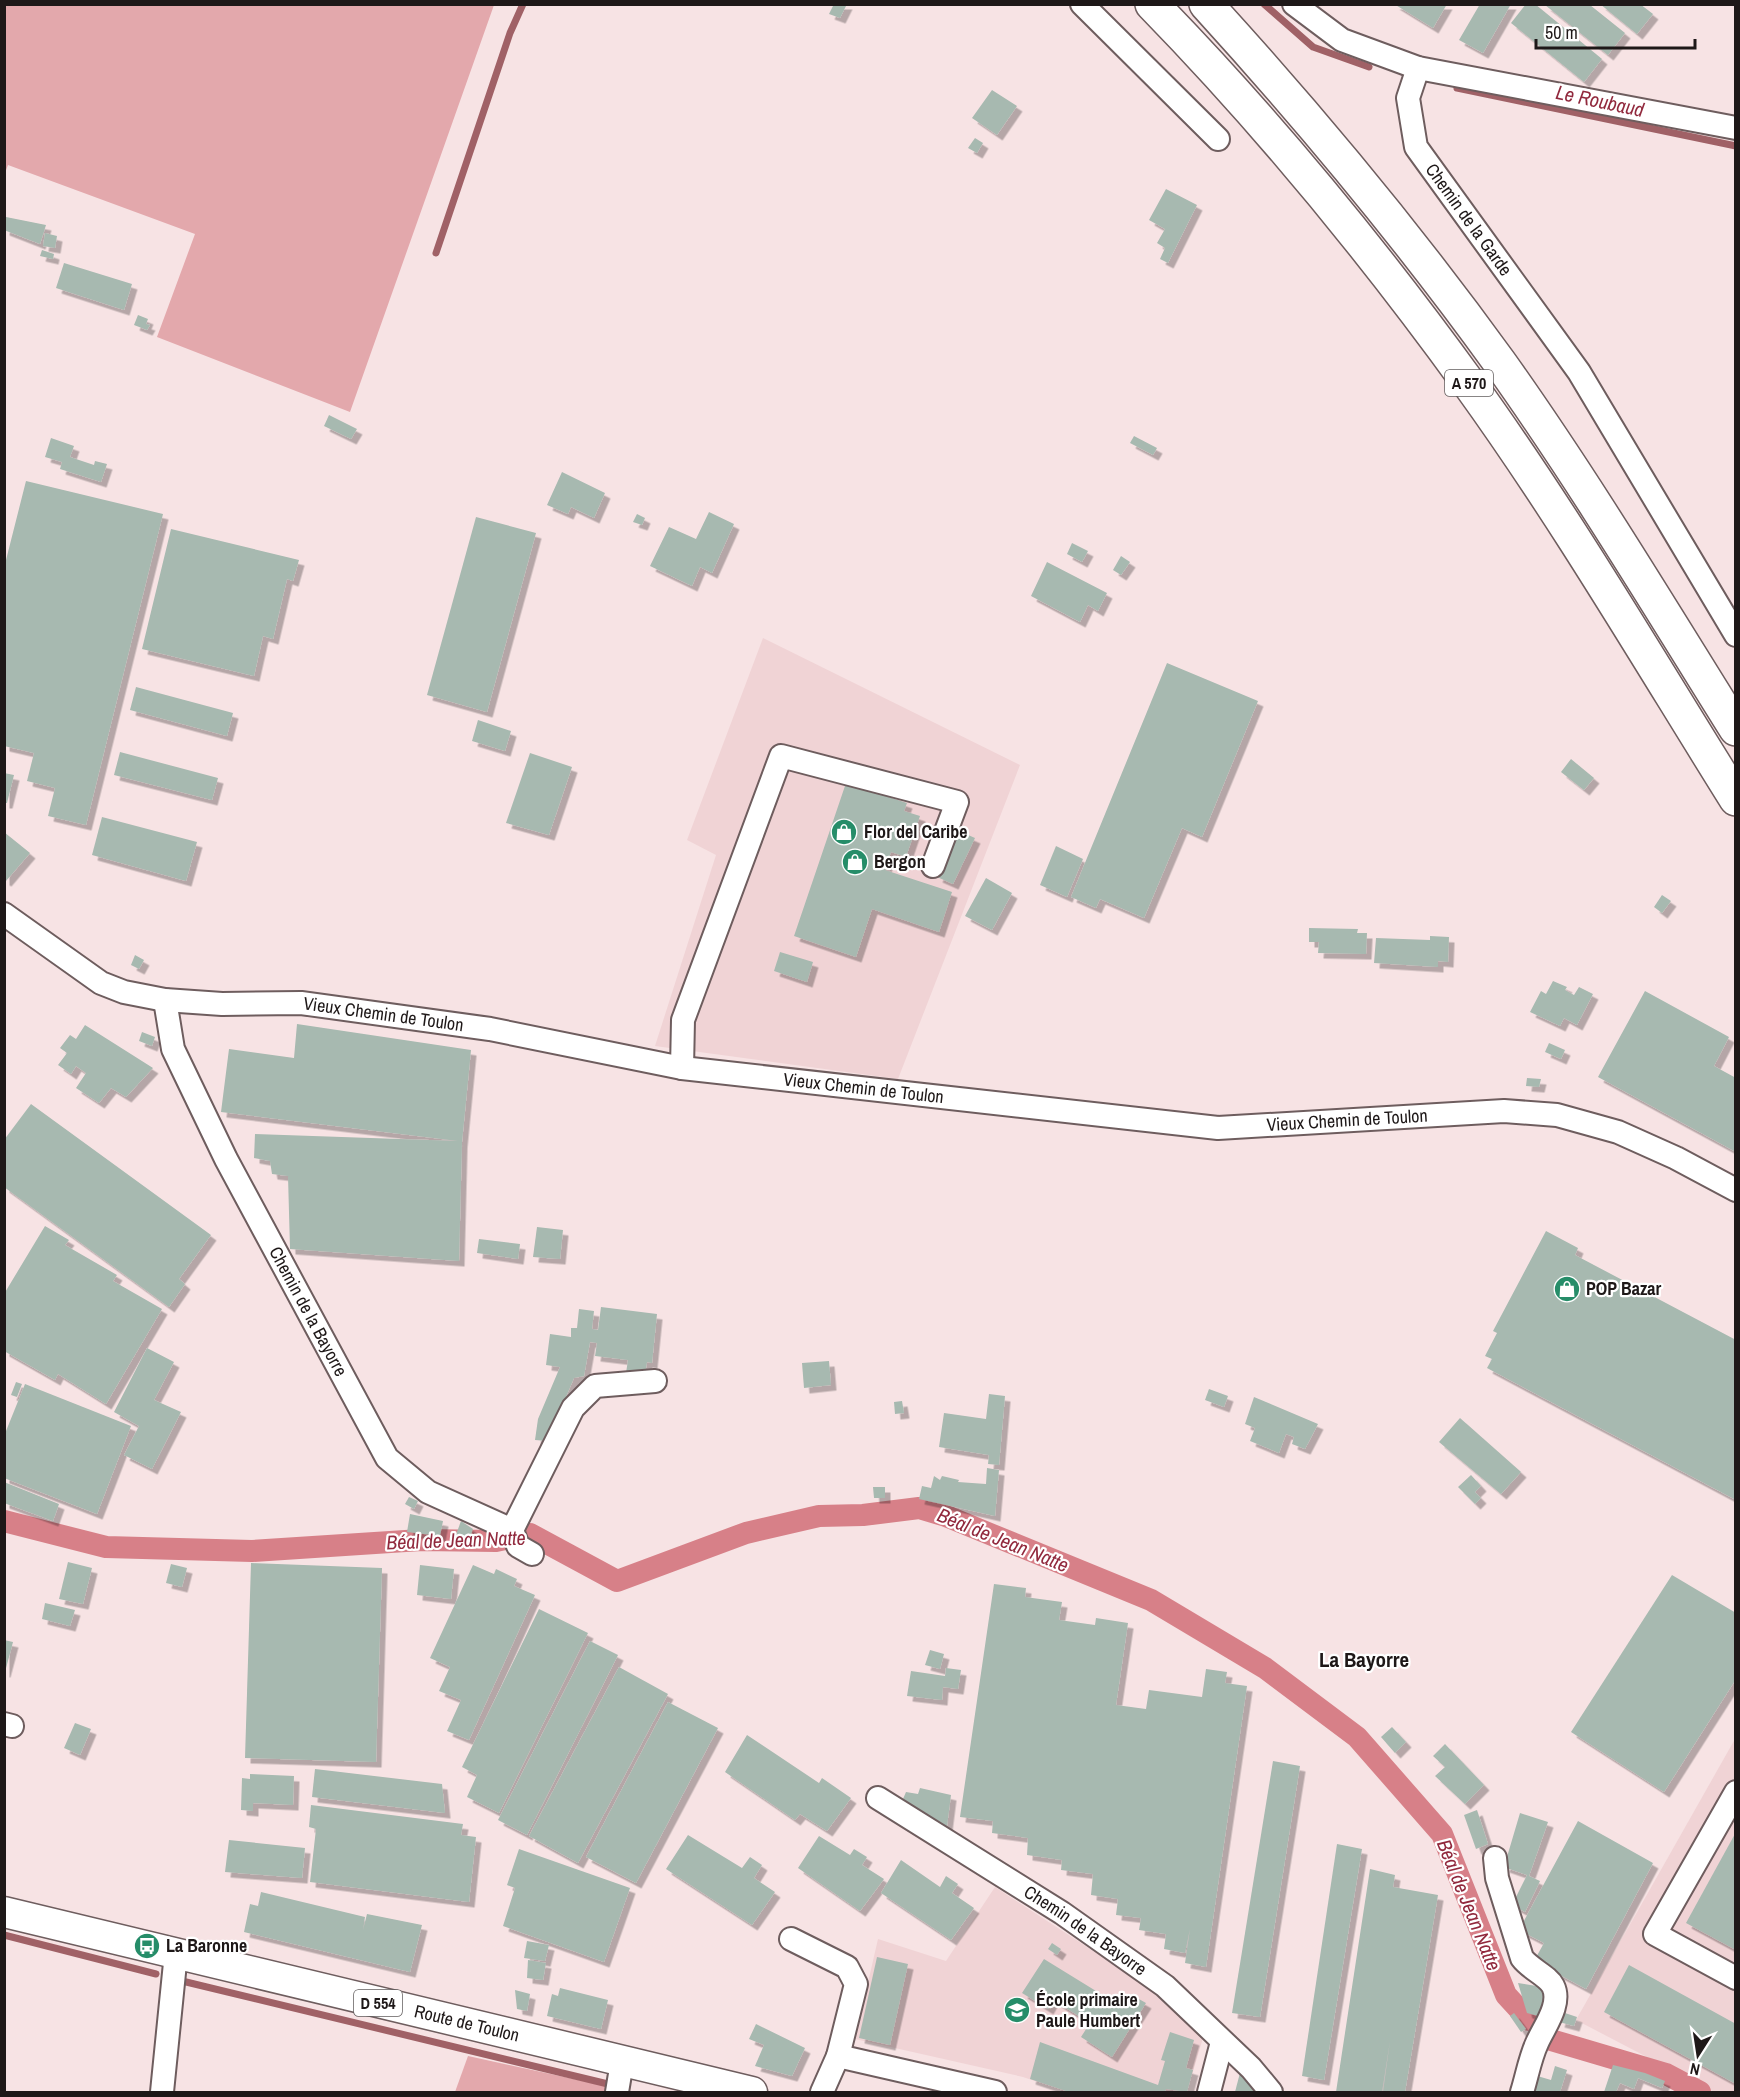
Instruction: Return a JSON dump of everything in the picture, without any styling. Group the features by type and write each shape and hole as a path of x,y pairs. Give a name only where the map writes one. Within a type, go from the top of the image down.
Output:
{"highway":[{"name":"A 570","path":"1152,4 1250,109 1324,195 1471,387 1575,541 1736,799"},
{"name":"A 570","path":"1206,4 1279,84 1354,174 1500,363 1607,520 1736,729"}],"main road":[{"name":"Route de Toulon","path":"4,1912 752,2092"}],"street":[{"path":"1082,4 1218,139"},
{"path":"1294,4 1341,40 1418,68 1736,128"},
{"name":"Chemin de la Garde","path":"1418,68 1408,98 1416,147 1579,372 1736,635"},
{"path":"682,1068 683,1020 782,756 957,802 933,866"},
{"name":"Vieux Chemin de Toulon","path":"4,914 101,983 124,992 165,1000 222,1004 302,1003 490,1029 682,1068 1218,1128 1504,1111 1557,1115 1618,1132 1676,1158 1736,1190"},
{"name":"Chemin de la Bayorre","path":"165,1000 173,1049 221,1149 387,1458 428,1492 519,1541 573,1408 595,1386 656,1381"},
{"path":"1736,1792 1655,1934 1736,1978"},
{"name":"Chemin de la Bayorre","path":"878,1798 1062,1912 1165,1986 1251,2068 1271,2092"},
{"path":"1495,1858 1497,1878 1522,1958 1530,1968 1552,1984 1555,1994 1546,2026 1536,2044 1522,2092"},
{"path":"791,1939 847,1967 856,1984 838,2056 822,2092"},
{"path":"162,2092 176,1953"},
{"path":"1209,2092 1222,2042"},
{"path":"838,2056 995,2092"},
{"path":"617,2092 622,2062"}],"shaded area":[{"path":"5,4 494,5 350,412 157,337 195,234 8,165 5,173"},
{"path":"763,638 1020,765 898,1079 655,1046 716,855 687,840"},
{"path":"1735,1739 1735,2092 1714,2092 1576,2020"},
{"name":"École primaire Paule Humbert","path":"995,1887 1141,1982 1203,2038 1187,2092 1061,2092 1061,2090 1023,2077 855,2039 878,1939 946,1961"},
{"path":"468,2056 606,2086 606,2092 455,2092"}],"building":[{"path":"834,4 847,4 840,18 829,14"},
{"path":"1394,4 1447,4 1433,28"},
{"path":"1480,4 1511,4 1483,53 1459,40"},
{"path":"1526,4 1535,4 1602,59 1584,82 1511,23"},
{"path":"1600,4 1640,4 1653,14 1637,34"},
{"path":"1545,5 1590,5 1625,33 1608,55"},
{"path":"992,90 1017,106 997,135 972,118"},
{"path":"975,138 983,143 977,153 968,148"},
{"path":"1166,189 1197,205 1168,263 1160,259 1165,248 1157,243 1165,229 1149,220"},
{"path":"6,217 46,225 40,244 4,230"},
{"path":"45,233 57,236 55,248 43,246"},
{"path":"42,250 54,254 53,259 40,256"},
{"path":"64,263 132,284 124,310 56,288"},
{"path":"138,315 148,319 146,324 150,325 147,330 134,325"},
{"path":"329,415 357,429 351,439 324,426"},
{"path":"1134,436 1157,448 1153,455 1130,443"},
{"path":"51,438 74,446 70,457 94,465 95,461 107,464 101,482 60,469 62,462 45,457"},
{"path":"562,472 605,493 594,518 571,507 568,514 547,505"},
{"path":"26,481 163,514 86,825 48,816 55,788 27,781 34,753 4,746 4,568"},
{"path":"709,512 734,524 712,573 700,567 692,586 650,566 669,527 696,539"},
{"path":"637,514 645,518 642,525 633,522"},
{"path":"476,517 536,533 487,712 427,695"},
{"path":"171,529 299,560 293,581 287,579 273,639 263,636 254,676 142,649"},
{"path":"1072,543 1088,551 1082,562 1067,554"},
{"path":"1121,556 1130,562 1121,575 1113,570"},
{"path":"1047,562 1107,593 1098,611 1088,605 1080,622 1031,596"},
{"path":"1167,663 1258,701 1202,837 1182,828 1144,918 1100,899 1096,908 1071,897"},
{"path":"136,687 233,713 227,736 130,710"},
{"path":"478,720 511,731 505,751 472,741"},
{"path":"120,752 218,778 212,800 114,775"},
{"path":"530,753 572,767 549,835 506,823"},
{"path":"1571,759 1594,778 1584,790 1561,772"},
{"path":"4,773 14,775 7,803 4,803"},
{"path":"846,783 907,803 904,811 920,816 906,857 891,852 885,870 952,892 939,932 872,909 856,957 794,936"},
{"path":"102,817 197,842 186,881 92,855"},
{"path":"959,831 975,838 953,884 937,877"},
{"path":"4,832 30,853 6,881 4,880"},
{"path":"1056,846 1083,859 1067,897 1040,885"},
{"path":"986,878 1012,893 992,930 965,916"},
{"path":"1662,895 1671,901 1662,913 1654,907"},
{"path":"1309,928 1358,929 1357,933 1367,933 1366,954 1318,953 1319,942 1309,942"},
{"path":"1430,936 1449,937 1448,962 1438,961 1438,967 1374,963 1376,938 1430,940"},
{"path":"780,952 813,962 807,982 774,971"},
{"path":"135,955 144,960 139,969 131,965"},
{"path":"1553,981 1567,987 1565,990 1574,995 1579,987 1593,994 1577,1025 1564,1018 1560,1026 1530,1012 1541,991 1546,994"},
{"path":"1645,991 1729,1037 1714,1066 1736,1078 1736,1152 1598,1077"},
{"path":"297,1024 471,1050 462,1142 459,1261 290,1249 288,1176 272,1174 270,1161 254,1158 255,1134 458,1141 221,1112 229,1049 294,1058"},
{"path":"85,1025 153,1068 126,1097 111,1088 99,1103 76,1088 86,1073 76,1066 71,1074 58,1065 67,1053 60,1048 70,1035 76,1039"},
{"path":"142,1032 155,1037 152,1046 139,1041"},
{"path":"1549,1043 1565,1050 1561,1059 1545,1052"},
{"path":"1527,1078 1541,1079 1539,1087 1526,1086"},
{"path":"31,1104 211,1235 179,1279 185,1284 169,1307 4,1187 4,1140"},
{"path":"45,1226 69,1240 65,1245 117,1275 113,1281 162,1309 106,1404 58,1374 55,1380 4,1351 4,1294"},
{"path":"537,1227 563,1230 560,1259 533,1257"},
{"path":"1546,1231 1578,1248 1575,1255 1736,1340 1736,1500 1487,1368 1492,1359 1485,1356 1497,1333 1493,1331"},
{"path":"479,1239 520,1244 518,1259 477,1253"},
{"path":"601,1307 657,1314 652,1363 647,1362 645,1374 626,1373 628,1360 595,1356 597,1343 590,1342 584,1376 574,1378 547,1441 535,1440 538,1419 560,1367 546,1365 550,1334 571,1337 571,1328 577,1328 579,1309 594,1311 592,1329 598,1330"},
{"path":"147,1348 174,1362 154,1400 181,1412 152,1469 124,1455 139,1426 114,1412"},
{"path":"829,1361 831,1385 804,1388 802,1363"},
{"path":"16,1382 22,1384 17,1397 11,1395"},
{"path":"25,1384 131,1426 97,1514 4,1478 4,1436"},
{"path":"1209,1389 1228,1396 1224,1407 1205,1400"},
{"path":"989,1394 1005,1396 999,1465 988,1464 989,1455 939,1447 944,1413 986,1419"},
{"path":"1254,1397 1318,1424 1305,1449 1292,1444 1294,1437 1286,1434 1279,1453 1250,1441 1255,1428 1245,1424"},
{"path":"902,1401 904,1413 895,1414 894,1402"},
{"path":"1460,1418 1521,1472 1501,1494 1439,1442"},
{"path":"987,1468 999,1470 995,1516 919,1499 922,1486 931,1488 934,1476 940,1480 942,1476 959,1480 958,1482 986,1484"},
{"path":"1471,1475 1481,1486 1475,1492 1481,1498 1475,1504 1458,1487"},
{"path":"4,1482 59,1504 53,1521 4,1503"},
{"path":"873,1487 885,1487 885,1498 874,1498"},
{"path":"409,1497 418,1501 414,1509 405,1504"},
{"path":"410,1514 443,1521 440,1536 407,1532"},
{"path":"461,1521 473,1529 469,1540 454,1540"},
{"path":"68,1562 92,1568 83,1604 59,1599"},
{"path":"251,1563 382,1568 376,1762 245,1758"},
{"path":"171,1564 187,1568 182,1587 166,1583"},
{"path":"420,1565 454,1569 451,1599 417,1595"},
{"path":"473,1565 494,1574 496,1569 517,1579 514,1586 535,1595 469,1740 447,1731 461,1700 439,1691 450,1667 430,1658"},
{"path":"1672,1575 1736,1613 1736,1679 1664,1792 1571,1732"},
{"path":"994,1584 1026,1588 1025,1597 1062,1602 1059,1620 1095,1625 1096,1618 1128,1623 1116,1705 1146,1709 1149,1690 1202,1697 1206,1669 1227,1672 1225,1683 1247,1686 1206,1967 1185,1963 1190,1929 1185,1953 1164,1949 1166,1934 1139,1930 1141,1918 1116,1915 1118,1899 1091,1895 1093,1874 1061,1870 1062,1860 1027,1855 1028,1838 992,1833 993,1821 960,1817"},
{"path":"45,1603 75,1610 70,1626 42,1619"},
{"path":"539,1609 588,1633 499,1813 467,1797 477,1775 462,1767"},
{"path":"4,1640 13,1642 5,1672 4,1672"},
{"path":"590,1641 618,1655 527,1835 498,1820"},
{"path":"930,1650 944,1654 940,1669 925,1665"},
{"path":"619,1667 668,1694 578,1863 529,1836"},
{"path":"946,1668 961,1670 958,1689 943,1687 942,1700 907,1696 911,1671 945,1676"},
{"path":"668,1702 718,1728 636,1883 586,1857"},
{"path":"75,1723 91,1729 80,1755 64,1748"},
{"path":"1392,1727 1406,1742 1395,1753 1381,1737"},
{"path":"747,1735 819,1783 822,1778 851,1798 827,1831 800,1814 795,1820 725,1772"},
{"path":"1445,1744 1484,1785 1465,1804 1435,1776 1445,1767 1433,1756"},
{"path":"1273,1761 1300,1766 1260,2017 1232,2013"},
{"path":"315,1769 442,1784 445,1813 312,1797"},
{"path":"250,1774 294,1776 293,1805 253,1803 253,1811 241,1810 242,1778 250,1779"},
{"path":"920,1788 951,1795 947,1826 903,1799 906,1792 918,1794"},
{"path":"311,1805 463,1824 461,1835 476,1837 469,1902 310,1882 316,1829 309,1827"},
{"path":"1477,1810 1488,1844 1476,1849 1464,1815"},
{"path":"1520,1813 1548,1822 1529,1876 1540,1881 1525,1912 1512,1905 1527,1875 1504,1867"},
{"path":"1578,1821 1653,1863 1586,1989 1534,1961 1544,1943 1519,1930"},
{"path":"1736,1832 1736,1950 1686,1923"},
{"path":"688,1835 742,1868 750,1857 762,1865 754,1878 775,1892 752,1925 666,1869"},
{"path":"819,1836 850,1855 854,1849 867,1857 862,1865 884,1879 860,1911 798,1868"},
{"path":"229,1840 305,1848 302,1878 225,1872"},
{"path":"1337,1844 1362,1849 1324,2080 1302,2076"},
{"path":"519,1849 630,1888 604,1962 503,1926 515,1888 507,1885"},
{"path":"901,1860 940,1887 946,1876 958,1884 952,1893 974,1908 951,1940 881,1893"},
{"path":"1370,1869 1395,1875 1393,1887 1438,1895 1405,2092 1383,2092 1390,2041 1382,2092 1336,2092"},
{"path":"261,1892 365,1917 363,1930 367,1914 422,1925 410,1972 244,1932 250,1904 258,1906"},
{"path":"527,1941 549,1945 545,1961 524,1958"},
{"path":"1052,1943 1061,1949 1057,1955 1048,1949"},
{"path":"877,1957 908,1964 890,2045 859,2038"},
{"path":"1044,1959 1122,2007 1130,1994 1146,2003 1112,2057 1081,2037 1090,2023 1053,2000 1048,2009 1022,1993"},
{"path":"528,1960 546,1963 543,1980 527,1978"},
{"path":"1629,1965 1736,2024 1736,2084 1604,2012"},
{"path":"1518,1983 1549,1988 1542,2017 1527,2013"},
{"path":"560,1988 608,2000 601,2029 547,2016 552,1994 558,1996"},
{"path":"515,1990 530,1994 527,2011 517,2009"},
{"path":"1562,2012 1577,2017 1574,2026 1559,2022"},
{"path":"1514,2013 1526,2029 1521,2032 1510,2016"},
{"path":"756,2024 805,2048 792,2076 755,2066 764,2045 749,2039"},
{"path":"1170,2032 1194,2040 1186,2068 1193,2070 1187,2092 1166,2089 1165,2092 1069,2092 1030,2079 1040,2042 1158,2085 1165,2061 1161,2060"},
{"path":"1613,2065 1665,2081 1662,2088 1638,2078 1634,2089 1620,2083 1616,2092 1604,2092"},
{"path":"1555,2066 1567,2070 1560,2092 1530,2092 1534,2075 1551,2080"},
{"path":"1241,2069 1260,2092 1235,2092"}],"waterway":[{"path":"436,253 510,33 523,4"},
{"name":"Le Roubaud","path":"1264,4 1313,47 1369,67"},
{"name":"Le Roubaud","path":"1457,88 1736,146"},
{"name":"Béal de Jean Natte","path":"4,1521 106,1547 252,1551 421,1540 496,1541 530,1534 617,1581 746,1533 819,1516 863,1515 919,1508 946,1516 1151,1600 1265,1668 1357,1737 1442,1834 1506,1995 1529,2020"},
{"path":"4,1935 156,1974"},
{"path":"182,1981 608,2084 611,2090"},
{"name":"Béal de Jean Natte","path":"1551,2040 1666,2074 1700,2092"}],"place":[{"name":"Flor del Caribe","path":"844,832"},
{"name":"Bergon","path":"855,862"},
{"name":"POP Bazar","path":"1567,1289"},
{"name":"La Baronne","path":"147,1946"},
{"name":"École primaire Paule Humbert","path":"1017,2010"}],"district":[{"name":"La Bayorre","path":"1364,1660"}]}
